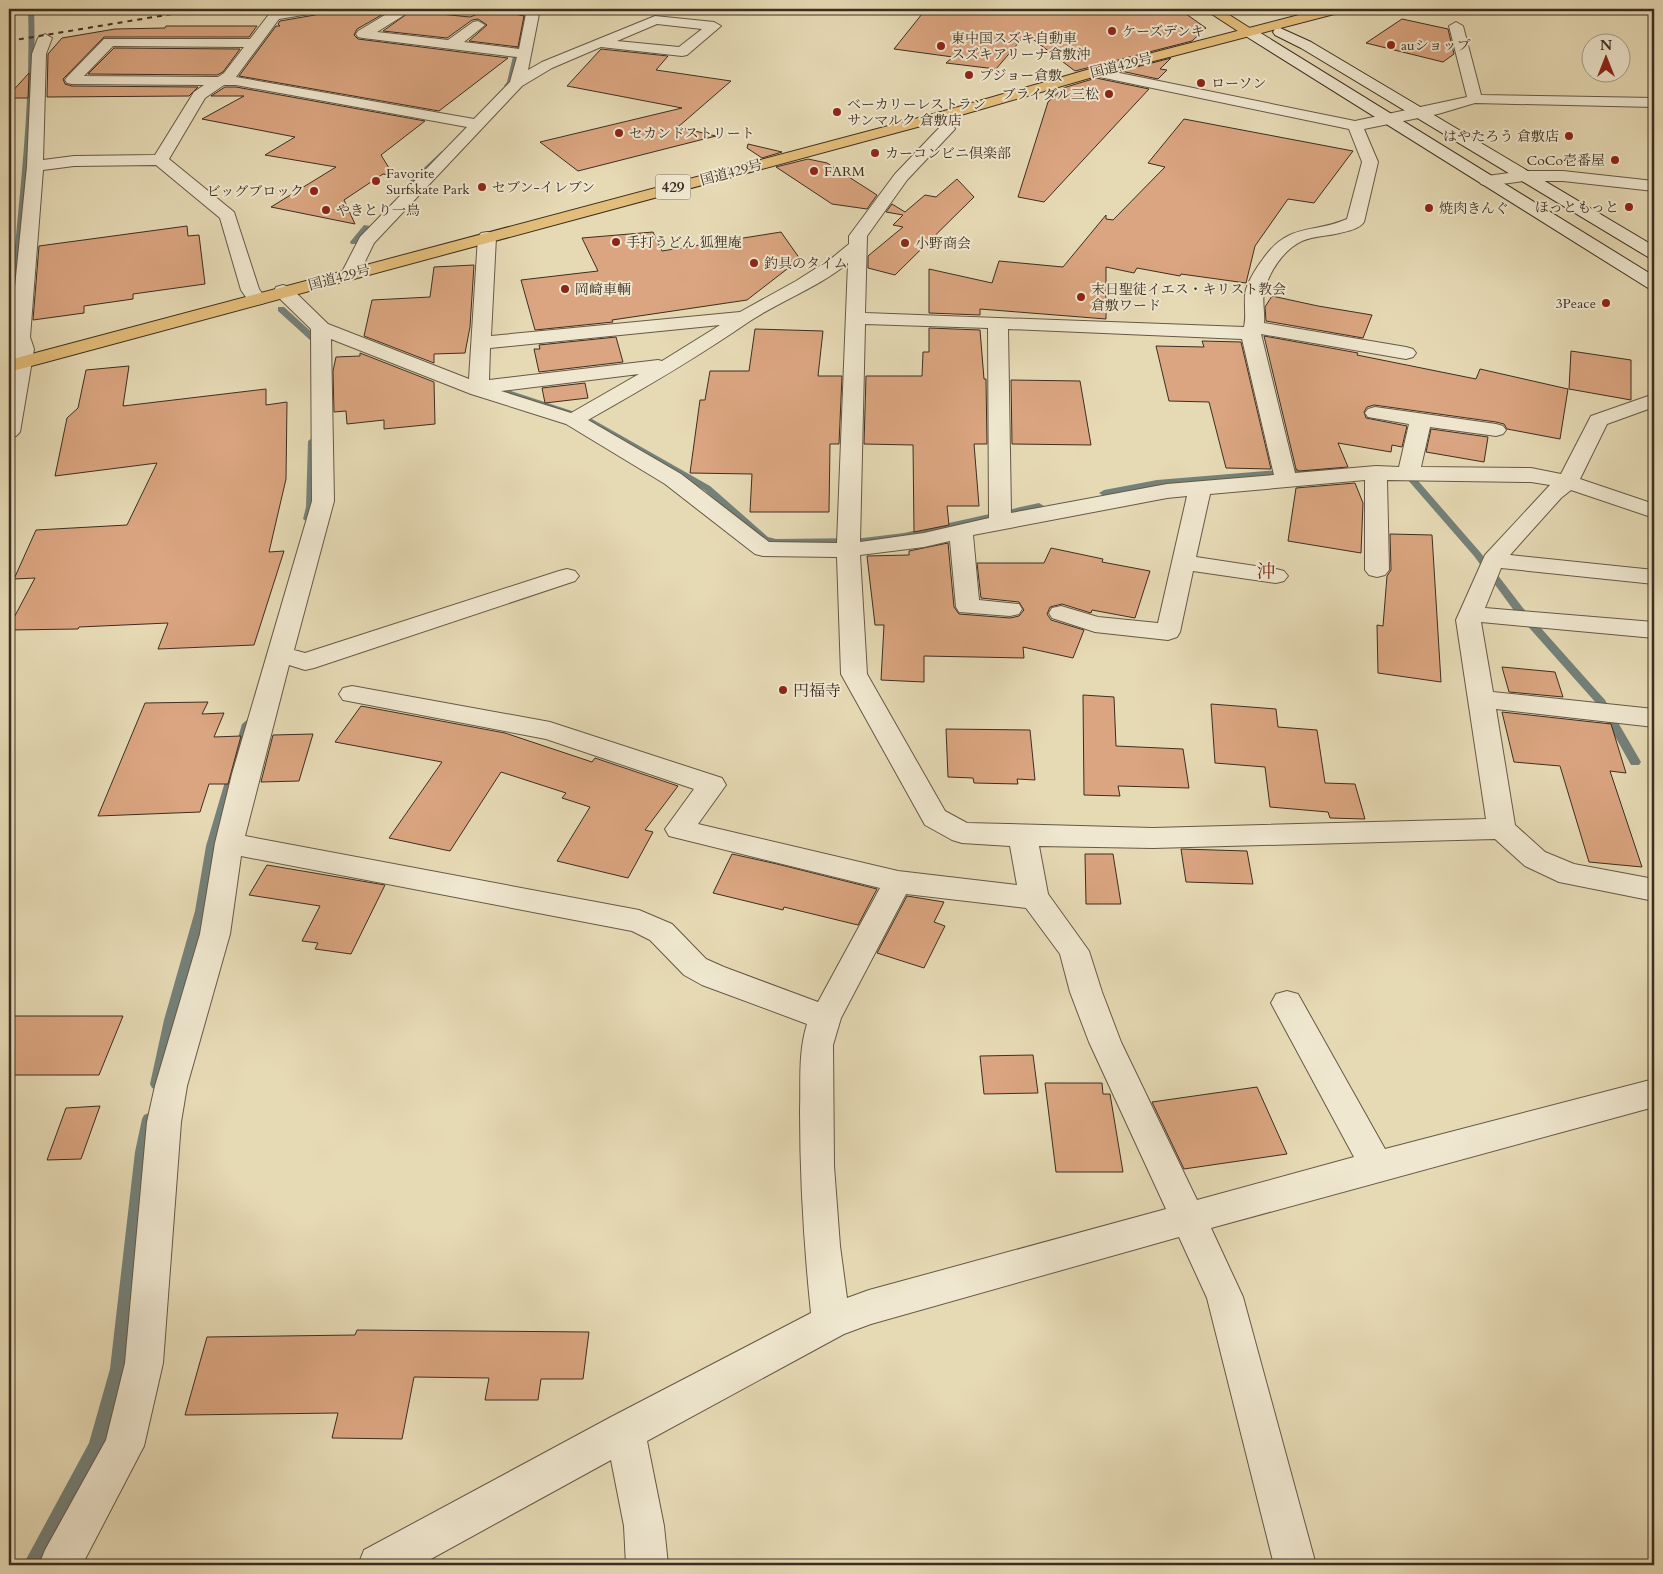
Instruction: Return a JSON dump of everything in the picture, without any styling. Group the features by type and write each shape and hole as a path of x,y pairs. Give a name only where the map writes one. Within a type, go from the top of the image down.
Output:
{"main road":[{"path":"1211,9 1249,32"},
{"path":"1236,9 1270,27"},
{"name":"国道429号","path":"15,365 283,291 942,116 1095,72 1336,9"}],"street":[{"path":"160,160 199,95 229,76 275,16 315,9"},
{"path":"404,9 363,34 520,53"},
{"path":"517,83 520,53 534,9"},
{"path":"350,274 366,240 473,123 517,83 547,65 655,20 714,26 682,52 600,43"},
{"path":"451,45 478,25"},
{"path":"1456,26 1475,99"},
{"path":"1270,27 1306,45 1654,253"},
{"path":"148,42 160,28"},
{"path":"1249,32 1654,284"},
{"path":"9,432 15,365 24,350 20,337 35,166 40,80 39,54 45,38"},
{"path":"72,80 110,42 253,43"},
{"path":"1095,72 1356,126 1475,99 1654,103"},
{"path":"40,80 223,80 473,123"},
{"path":"942,116 947,129 901,177 858,236 848,544 854,674 935,818 962,833 1023,836 1153,838 1502,829"},
{"path":"1284,475 1253,331 1256,287 1278,250 1295,238 1344,228 1355,222 1370,162 1356,126"},
{"path":"35,166 74,161 160,160 228,216 250,290 256,299"},
{"path":"1487,181 1524,176 1563,176 1654,186"},
{"path":"478,388 488,237"},
{"path":"573,420 670,365 745,317 809,280 838,262 858,245"},
{"path":"283,291 321,328 478,388 573,420 673,479 763,549 924,540 961,531 999,517 1284,475 1409,472 1531,475 1568,482 1654,511"},
{"path":"481,343 745,317"},
{"path":"855,318 1253,331 1406,353"},
{"path":"998,324 999,517"},
{"path":"60,1565 124,1446 144,1363 164,1122 171,1086 215,934 229,843 246,774 323,501 321,328"},
{"path":"478,388 670,365"},
{"path":"1654,400 1598,420 1568,482 1553,494 1490,566 1468,620 1502,829 1535,859 1569,874 1654,890"},
{"path":"1374,413 1496,430"},
{"path":"1409,472 1421,419"},
{"path":"1376,473 1377,570"},
{"path":"1061,613 1095,624 1168,632 1200,488"},
{"path":"961,531 968,607 1010,609"},
{"path":"1184,562 1276,576"},
{"path":"1490,566 1654,577"},
{"path":"280,654 305,662 567,576"},
{"path":"1470,614 1654,630"},
{"path":"352,694 550,731 712,785 679,828 898,882 1036,898"},
{"path":"1480,699 1654,718"},
{"path":"1023,836 1032,889 1036,898 1074,951 1086,992 1105,1042 1225,1297 1295,1565"},
{"path":"229,843 639,921 661,932 695,967 713,976 825,1018"},
{"path":"831,1322 822,1246 817,1166 817,1045 825,1018 898,882"},
{"path":"1287,1003 1377,1166"},
{"path":"379,1565 831,1322 869,1307 1377,1166 1654,1093"},
{"path":"626,1431 644,1526 647,1565"}],"building":[{"path":"348,9 392,9 357,29 354,35 358,39 508,58 439,111 239,76 276,26 280,26 278,24 280,21 315,15 321,12 339,14"},
{"path":"491,9 524,16 518,47 469,41 487,25 478,19 472,20 447,38 383,31 411,11 470,17"},
{"path":"926,9 946,9 946,14 985,9 1179,9 1206,28 1192,41 1075,71 1026,34 996,69 946,63 953,57 894,49"},
{"path":"1402,19 1448,29 1454,54 1443,62 1366,43"},
{"path":"166,26 257,26 249,37 104,37 63,79 65,84 72,86 198,87 189,96 47,97 48,54 62,38 115,29 165,28"},
{"path":"114,48 240,49 223,72 217,75 88,74"},
{"path":"601,49 668,56 656,70 731,81 678,127 716,136 578,171 540,142 682,108 567,86"},
{"path":"1171,58 1160,69 1167,70 1158,79 1121,71"},
{"path":"29,73 28,98 9,98 9,95"},
{"path":"1096,78 1149,89 1044,202 1018,197 1048,102 1063,88"},
{"path":"225,87 236,87 425,121 381,155 394,176 383,174 344,200 355,224 271,207 336,167 265,155 295,137 202,119 244,96 211,96"},
{"path":"1184,119 1353,151 1314,203 1288,199 1255,246 1246,283 1181,274 1180,276 1137,268 1134,273 1106,267 1106,319 980,309 980,315 929,313 929,269 992,283 999,261 1063,267 1106,215 1106,219 1113,220 1165,167 1148,163"},
{"path":"748,144 782,152 762,158 747,148"},
{"path":"808,159 827,163 877,195 867,209 832,204 776,167"},
{"path":"957,179 974,197 895,275 868,268 868,256 903,227 893,225 903,215 886,212 892,204 905,212 925,195 936,197"},
{"path":"187,226 188,236 199,235 205,284 133,294 133,299 84,306 84,313 33,320 39,246"},
{"path":"653,232 662,251 781,232 800,259 747,300 612,320 613,322 535,330 521,280 598,271 582,238"},
{"path":"474,265 470,327 465,353 434,354 434,363 364,336 372,300 430,297 434,267"},
{"path":"1272,296 1372,315 1363,338 1266,321 1265,307"},
{"path":"929,328 980,330 984,379 986,379 987,444 974,444 979,506 947,506 949,525 914,532 913,445 864,444 866,376 922,376 923,352 929,352"},
{"path":"755,329 823,331 818,376 842,376 839,444 830,444 829,512 750,512 752,474 690,473 700,400 705,400 710,371 749,371"},
{"path":"1264,336 1358,353 1357,355 1476,379 1480,369 1568,389 1560,439 1507,429 1504,424 1496,422 1374,405 1367,407 1364,412 1366,418 1407,426 1402,447 1392,445 1391,452 1338,443 1348,467 1299,471 1296,469"},
{"path":"616,337 623,362 539,372 534,349 540,349 539,345"},
{"path":"1202,341 1241,342 1271,469 1226,468 1209,402 1169,401 1156,346 1204,347"},
{"path":"1571,351 1631,360 1631,400 1569,389"},
{"path":"360,353 434,382 435,424 384,429 384,420 347,424 346,411 334,412 333,371 336,357 360,356"},
{"path":"129,366 123,406 266,389 266,405 287,402 286,479 269,552 284,551 254,645 158,649 168,623 79,627 78,629 9,630 35,578 14,579 36,530 127,525 157,463 55,476 67,418 78,408 86,370"},
{"path":"1011,380 1080,381 1091,445 1012,444"},
{"path":"585,383 588,398 545,403 542,388"},
{"path":"1431,429 1488,437 1484,462 1426,452"},
{"path":"1355,483 1363,503 1361,553 1288,541 1296,488"},
{"path":"1390,534 1432,535 1441,682 1378,673 1377,625 1383,626 1387,576 1391,570"},
{"path":"948,543 954,607 959,614 1010,618 1019,616 1024,610 1019,602 981,598 977,563 1044,563 1051,548 1103,559 1102,562 1150,571 1135,618 1092,610 1091,613 1062,604 1050,607 1047,614 1051,620 1084,630 1073,658 1023,647 1024,658 924,656 924,682 881,680 884,625 875,625 867,556 909,555 909,551"},
{"path":"1502,667 1555,672 1563,697 1509,692"},
{"path":"1083,695 1114,697 1116,746 1183,749 1189,788 1118,786 1120,796 1084,795"},
{"path":"208,702 202,714 224,713 214,737 241,736 228,784 209,784 200,812 98,816 145,703"},
{"path":"1211,704 1276,709 1278,727 1317,730 1325,783 1355,784 1365,819 1330,818 1328,812 1270,807 1265,767 1215,763"},
{"path":"361,706 505,733 592,762 595,758 678,786 645,830 653,832 628,878 557,861 590,807 562,798 566,793 501,772 450,851 389,838 442,762 335,742"},
{"path":"1502,712 1611,724 1626,773 1610,771 1642,867 1589,862 1560,766 1514,762"},
{"path":"946,729 1030,730 1035,780 1017,779 1018,784 974,783 973,778 948,777"},
{"path":"313,734 299,781 261,782 273,735"},
{"path":"1181,849 1247,851 1253,884 1186,882"},
{"path":"732,854 877,889 858,925 784,907 783,910 713,893"},
{"path":"1085,854 1113,854 1121,904 1086,904"},
{"path":"267,865 385,885 351,954 315,949 318,943 302,941 320,906 249,895"},
{"path":"907,896 944,902 934,922 945,926 924,968 877,953"},
{"path":"9,1016 123,1016 99,1075 9,1075"},
{"path":"1033,1055 1038,1093 984,1094 980,1056"},
{"path":"1045,1083 1102,1083 1103,1094 1110,1094 1123,1172 1056,1172"},
{"path":"1257,1087 1287,1154 1184,1169 1152,1102"},
{"path":"100,1106 81,1159 47,1160 66,1108"},
{"path":"357,1330 589,1332 583,1379 541,1379 538,1400 485,1400 489,1378 414,1377 402,1439 332,1438 338,1413 185,1415 207,1337 355,1335"}],"waterway":[{"path":"16,279 25,173 32,39 31,9"},
{"path":"507,86 510,82 527,9"},
{"path":"412,182 444,152"},
{"path":"354,242 366,226"},
{"path":"281,309 314,339 314,350"},
{"path":"502,391 574,413"},
{"path":"592,422 707,488 765,539 775,542 863,541 904,536 1039,506"},
{"path":"308,519 311,507 312,441"},
{"path":"1104,493 1157,483 1340,468"},
{"path":"1410,477 1477,554 1519,610 1601,702 1635,762"},
{"path":"157,1084 170,1020 201,911 212,846 247,724"},
{"path":"1654,908 1654,913"},
{"path":"31,1565 96,1446 118,1369 142,1152 149,1119"}],"railway":[{"path":"9,41 202,9"}],"place":[{"name":"ケーズデンキ","path":"1112,31"},
{"name":"auショップ","path":"1391,45"},
{"name":"東中国スズキ自動車 スズキアリーナ倉敷沖","path":"941,46"},
{"name":"プジョー倉敷","path":"969,75"},
{"name":"ローソン","path":"1201,83"},
{"name":"ブライダル三松","path":"1109,94"},
{"name":"ベーカリーレストラン サンマルク 倉敷店","path":"837,112"},
{"name":"セカンドストリート","path":"619,133"},
{"name":"はやたろう 倉敷店","path":"1569,136"},
{"name":"カーコンビニ倶楽部","path":"875,153"},
{"name":"CoCo壱番屋","path":"1615,160"},
{"name":"FARM","path":"814,171"},
{"name":"Favorite Surfskate Park","path":"376,181"},
{"name":"セブン-イレブン","path":"482,187"},
{"name":"ビッグブロック","path":"314,191"},
{"name":"ほっともっと","path":"1629,207"},
{"name":"焼肉きんぐ","path":"1429,208"},
{"name":"やきとり一鳥","path":"326,210"},
{"name":"手打うどん 狐狸庵","path":"616,242"},
{"name":"小野商会","path":"905,243"},
{"name":"釣具のタイム","path":"754,263"},
{"name":"岡崎車輌","path":"565,289"},
{"name":"末日聖徒イエス・キリスト教会 倉敷ワード","path":"1081,297"},
{"name":"3Peace","path":"1606,303"},
{"name":"円福寺","path":"783,690"}],"district":[{"name":"沖","path":"1266,571"}]}
